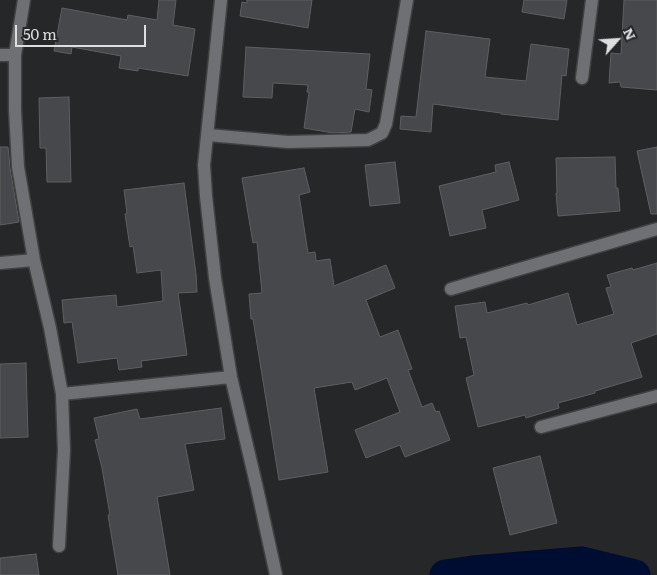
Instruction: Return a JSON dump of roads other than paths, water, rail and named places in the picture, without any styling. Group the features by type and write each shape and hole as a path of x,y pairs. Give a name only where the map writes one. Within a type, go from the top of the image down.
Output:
{"street":[{"path":"24,0 15,55 18,167 34,260 50,328 62,394 64,450 58,546"},
{"path":"220,0 204,165 206,196 215,278 231,377 275,573"},
{"path":"208,135 288,142 368,140 382,133 386,124 407,0"},
{"path":"582,78 592,0"},
{"path":"0,55 15,55"},
{"path":"451,289 657,229"},
{"path":"0,263 34,260"},
{"path":"62,394 231,377"},
{"path":"542,427 657,396"}],"waterway":[{"path":"445,575 582,562 635,575"}]}
